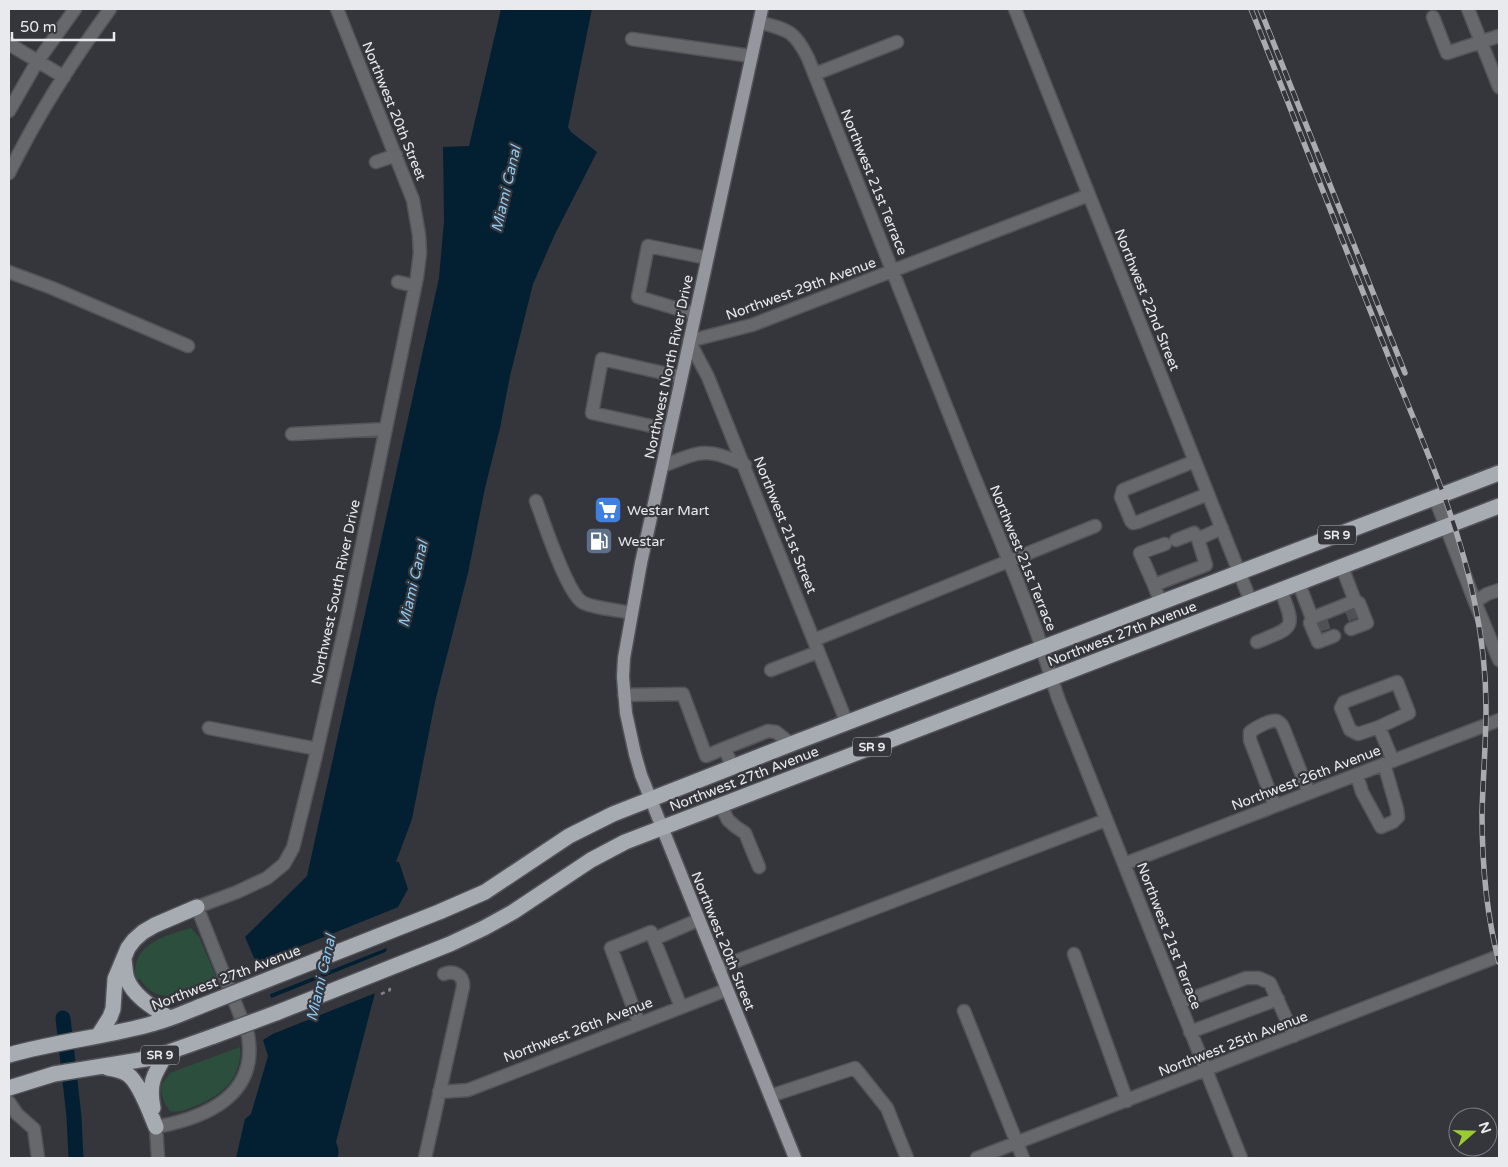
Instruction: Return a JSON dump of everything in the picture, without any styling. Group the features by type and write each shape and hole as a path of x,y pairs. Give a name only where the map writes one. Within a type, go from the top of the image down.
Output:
{"highway":[{"name":"Northwest 27th Avenue","path":"9,1055 51,1044 155,1023 201,1006 485,892 551,848 584,828 613,814 1499,473"},
{"name":"Northwest 27th Avenue","path":"9,1088 32,1080 74,1070 104,1067 167,1054 450,944 513,912 591,860 625,842 1499,506"},
{"path":"98,1036 113,1009 115,979 128,948 134,940 154,925 197,907"},
{"path":"124,959 127,978 135,992 152,1007 169,1018"},
{"path":"156,1127 150,1096 151,1083 154,1073 167,1054"},
{"path":"104,1067 120,1070 129,1075 139,1087 156,1127"}],"main road":[{"name":"Northwest North River Drive","path":"630,733 624,695 624,658 631,613 762,9"},
{"name":"Northwest 20th Street","path":"630,733 641,775 650,799 795,1158"}],"street":[{"path":"9,111 37,62 75,9"},
{"path":"9,173 26,138 88,39 110,9"},
{"name":"Northwest 20th Street","path":"337,9 413,200 418,226"},
{"name":"Northwest 22nd Street","path":"1015,9 1251,602"},
{"path":"1468,9 1499,87"},
{"path":"1433,17 1447,54 1499,36"},
{"name":"Northwest 21st Terrace","path":"759,22 786,30 792,34 804,49 1008,560 1106,820 1241,1158"},
{"path":"632,39 751,56"},
{"path":"814,74 897,42"},
{"path":"9,44 64,77"},
{"path":"376,162 396,155"},
{"name":"Northwest 29th Avenue","path":"689,341 752,325 1089,195"},
{"name":"Northwest South River Drive","path":"197,907 267,878 284,864 296,840 347,618 415,286 420,253 418,226"},
{"path":"695,314 638,297 648,246 707,258"},
{"path":"9,272 52,288 188,346"},
{"path":"398,282 415,286"},
{"name":"Northwest 21st Street","path":"689,341 708,377 745,465 847,723"},
{"path":"670,430 592,413 602,359 682,377"},
{"path":"292,434 386,429"},
{"path":"663,466 690,456 710,452 724,455 745,465"},
{"path":"1195,461 1123,490 1121,497 1131,521 1138,522 1208,494"},
{"path":"1435,498 1499,660"},
{"path":"536,501 567,581 576,596 584,603 631,613"},
{"path":"771,670 816,646 1008,560 1095,526"},
{"path":"1198,539 1222,528"},
{"path":"1154,585 1206,565 1198,539 1194,533 1140,553 1161,603"},
{"path":"1342,567 1351,604"},
{"path":"1299,584 1317,617"},
{"path":"1257,642 1284,631 1290,624 1290,616 1281,590"},
{"path":"1475,602 1487,594 1499,590"},
{"path":"1329,636 1318,642 1310,623 1317,617 1351,604 1359,603 1367,623 1355,626"},
{"path":"1397,682 1409,713 1379,727 1358,734 1350,730 1341,708 1344,702 1397,682"},
{"path":"624,695 683,694 706,756 768,731 776,732 791,744"},
{"path":"1275,806 1250,740 1250,732 1273,720 1284,727 1309,793"},
{"name":"Northwest 26th Avenue","path":"1124,864 1499,720"},
{"path":"1358,774 1362,792 1381,827 1393,822 1398,817 1398,809 1389,763 1379,727"},
{"path":"209,728 317,749"},
{"path":"726,748 732,767"},
{"path":"721,806 728,820 745,833 759,867"},
{"path":"718,968 1106,820"},
{"path":"158,1158 156,1127 184,1120 220,1105 241,1084 250,1059 248,1036 197,907"},
{"path":"654,939 698,920"},
{"path":"639,1023 610,948 651,932 681,1007"},
{"path":"1074,954 1127,1101"},
{"name":"Northwest 25th Avenue","path":"977,1158 1499,956"},
{"path":"425,1158 464,983 457,974 452,972 444,974"},
{"path":"1179,1003 1246,978 1258,978 1270,983 1294,1036"},
{"name":"Northwest 26th Avenue","path":"439,1092 468,1090 726,990"},
{"path":"1190,1032 1278,1000"},
{"path":"964,1011 1023,1158"},
{"path":"770,1096 855,1068 887,1108 907,1158"},
{"path":"9,1102 17,1114 34,1129 38,1158"}],"path":[{"path":"381,994 390,990 389,986"}],"green space":[{"path":"191,928 199,937 217,979 186,992 166,996 148,989 140,979 136,979 135,968 143,950 170,934"},
{"path":"240,1047 240,1059 237,1069 233,1078 221,1092 203,1103 190,1108 170,1111 165,1104 161,1091 162,1084 170,1073"}],"water":[{"name":"Miami Canal","path":"501,9 592,9 568,127 571,132 597,152 555,234 533,284 510,376 468,573 435,702 412,819 396,862 399,862 408,889 397,909 336,1142 338,1156 337,1158 236,1158 245,1119 251,1114 268,1056 263,1040 284,1027 245,937 307,876 439,278 444,221 443,147 469,146"}],"pier":[{"path":"401,906 389,947 268,995 254,965"},
{"path":"388,951 378,992 260,1039 281,1026 269,999"}],"waterway":[{"path":"63,1018 74,1117 76,1158"}],"tunnel":[{"path":"1350,608 1356,623"},
{"path":"1321,619 1326,634"}],"railway":[{"path":"1251,9 1438,479 1468,572 1482,643 1486,708 1482,813 1483,851 1488,907 1499,962"},
{"path":"1260,9 1405,373"}],"place":[{"name":"Westar Mart","path":"608,510"},
{"name":"Westar","path":"599,541"}]}
